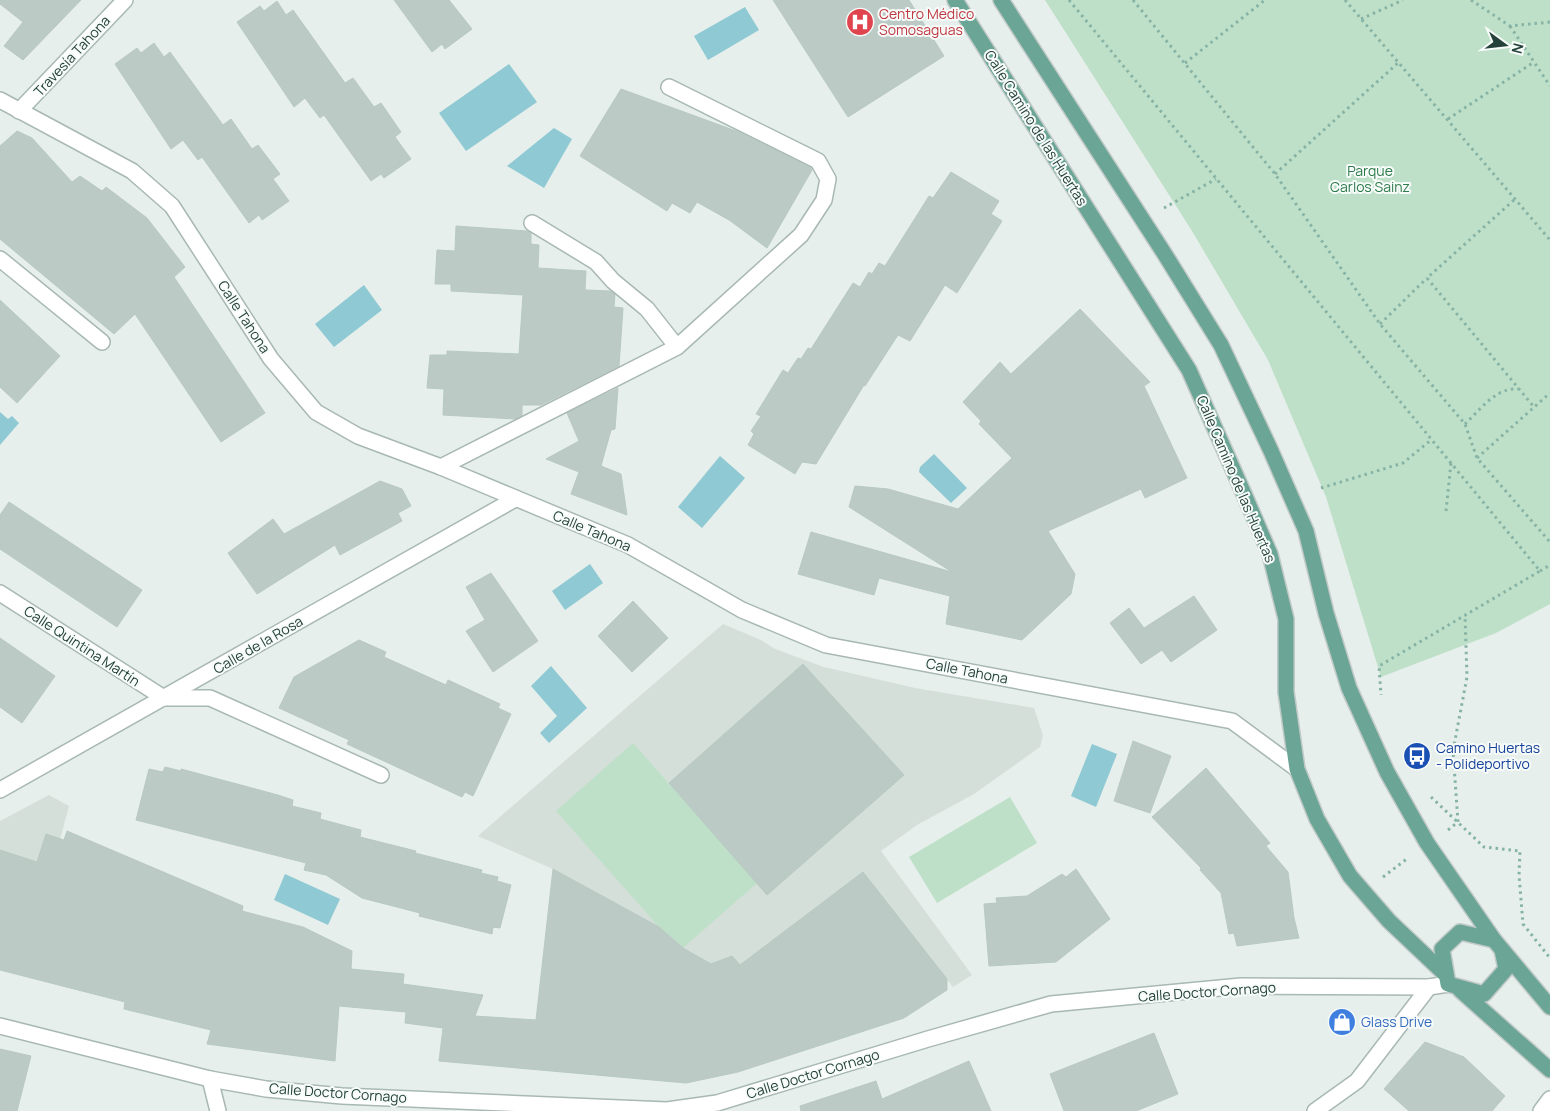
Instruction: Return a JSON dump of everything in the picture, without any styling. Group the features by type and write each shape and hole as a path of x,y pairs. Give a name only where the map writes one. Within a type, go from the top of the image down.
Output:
{"main road":[{"name":"Calle Camino de las Huertas","path":"955,0 1189,370 1244,494 1270,554 1286,619 1286,692 1297,769 1317,818 1350,876 1389,921 1450,982 1550,1070"},
{"path":"1001,0 1221,345 1306,531 1326,612 1349,688 1387,772 1427,843 1498,943 1550,1007"},
{"path":"1460,932 1498,943 1506,969 1484,994 1450,982 1442,949 1460,932"}],"street":[{"name":"Travesía Tahona","path":"19,112 125,0"},
{"path":"441,467 677,347 801,235 824,200 828,179 818,162 669,87"},
{"name":"Calle Tahona","path":"0,100 19,112 132,171 172,206 271,359 316,412 358,436 441,467 628,545 742,610 826,645 1232,721 1297,769"},
{"path":"532,223 596,262 613,281 647,309 677,347"},
{"path":"0,259 102,342"},
{"name":"Calle de la Rosa","path":"0,790 515,499"},
{"name":"Calle Quintina Martín","path":"0,593 164,698"},
{"path":"164,698 210,698 381,775"},
{"name":"Calle Doctor Cornago","path":"0,1026 210,1079 266,1088 342,1096 666,1110 717,1103 1051,1004 1241,986 1429,987 1450,982"},
{"path":"1315,1111 1357,1081 1429,987"},
{"path":"210,1079 218,1111"},
{"path":"1540,1111 1550,1099"}],"path":[{"path":"1069,0 1540,571"},
{"path":"1132,0 1185,62 1275,174 1380,324 1465,424 1477,458 1550,542"},
{"path":"1185,62 1265,0"},
{"path":"1345,0 1550,240"},
{"path":"1361,19 1403,0"},
{"path":"1471,0 1510,26 1550,86"},
{"path":"1510,26 1550,22"},
{"path":"1448,119 1534,62"},
{"path":"1275,174 1398,63"},
{"path":"1143,220 1216,179"},
{"path":"1380,324 1427,278 1514,200"},
{"path":"1427,278 1534,407"},
{"path":"1465,424 1499,392 1509,388 1518,389"},
{"path":"1477,458 1550,393"},
{"path":"1321,488 1403,463 1431,440"},
{"path":"1446,511 1451,462"},
{"path":"1384,703 1380,694 1379,666 1550,565"},
{"path":"1458,822 1453,751 1467,677 1465,615"},
{"path":"1426,792 1484,847 1520,851 1518,875 1523,924 1550,958"},
{"path":"1363,891 1458,822"}],"shaded area":[{"path":"723,624 761,640 775,649 824,667 915,688 1034,708 1043,735 1040,747 974,794 917,825 881,851 972,975 953,987 896,914 790,990 708,965 706,961 683,948 659,927 553,869 478,836"},
{"path":"49,795 69,806 36,929 0,919 0,821"}],"green space":[{"name":"Parque Carlos Sainz","path":"1045,0 1550,0 1550,604 1496,633 1381,677 1326,497 1268,360 1192,231"},
{"path":"633,743 757,883 683,948 659,927 556,811"},
{"path":"1010,797 1037,843 937,903 909,857"}],"water":[{"path":"745,7 759,30 708,60 694,36"},
{"path":"509,64 537,102 466,151 439,113"},
{"path":"554,128 572,139 544,188 507,166"},
{"path":"364,285 382,310 334,347 315,324"},
{"path":"0,412 8,419 12,416 19,423 0,445"},
{"path":"934,454 967,488 951,503 919,472 920,467"},
{"path":"720,456 745,478 702,528 678,507"},
{"path":"590,564 603,583 565,610 552,591"},
{"path":"551,666 587,708 549,743 540,733 557,716 531,686"},
{"path":"1092,744 1117,754 1096,807 1071,796"},
{"path":"285,874 340,899 328,925 274,900"}],"building":[{"path":"0,0 81,0 23,60 4,46 23,22 0,4"},
{"path":"394,0 449,0 472,29 445,49 442,44 432,52"},
{"path":"773,0 909,0 944,56 848,117"},
{"path":"277,1 286,15 293,10 345,83 353,78 374,107 381,103 401,132 395,137 411,159 384,178 381,174 371,181 324,115 320,118 305,98 294,107 237,22 260,6 264,11"},
{"path":"154,43 164,57 170,52 223,125 231,119 252,149 258,145 280,174 273,179 289,201 262,220 259,215 249,223 202,157 198,160 183,140 171,149 115,64 137,48 141,53"},
{"path":"621,89 736,131 811,168 812,170 767,248 729,220 697,202 690,213 672,203 667,211 580,156"},
{"path":"17,131 32,138 72,182 80,176 102,191 106,187 147,218 185,267 174,277 265,413 221,442 135,314 114,334 0,239 0,146"},
{"path":"951,172 999,201 991,214 1002,221 957,293 945,285 910,341 898,335 864,385 816,464 802,462 795,474 748,445 754,434 751,431 761,416 756,414 783,370 788,373 798,358 801,359 808,348 811,349 853,283 860,287 869,272 872,274 879,263 885,266 929,196 933,198"},
{"path":"456,226 527,231 531,233 531,244 539,245 538,268 586,271 585,290 610,291 615,294 614,307 623,308 619,366 541,405 522,405 522,416 515,419 443,415 444,389 427,388 430,355 447,355 447,351 519,354 523,295 451,291 451,284 435,284 437,250 455,251"},
{"path":"0,300 60,356 17,403 0,387"},
{"path":"1080,309 1150,382 1144,386 1187,478 1145,498 1141,489 1048,531 1075,574 1071,594 1022,640 946,624 950,596 879,578 874,595 798,574 811,532 952,572 849,507 855,486 888,489 958,509 1012,458 979,424 981,421 963,402 1000,362 1011,374"},
{"path":"618,388 615,429 611,430 601,466 621,474 627,515 571,494 579,472 546,459 579,441 567,413"},
{"path":"380,481 402,489 411,506 398,513 402,521 340,555 335,545 257,594 228,553 273,519 284,534"},
{"path":"9,502 142,590 117,627 0,549 0,515"},
{"path":"491,573 538,641 493,672 466,631 485,620 466,587"},
{"path":"1194,596 1217,630 1171,662 1162,650 1141,664 1110,623 1129,608 1144,628"},
{"path":"633,601 668,638 632,672 598,636"},
{"path":"0,638 55,676 22,723 0,707"},
{"path":"359,640 386,652 384,657 446,685 448,680 500,704 498,708 511,714 473,796 465,792 462,797 347,744 349,740 279,708 294,677"},
{"path":"803,664 904,775 767,895 669,783"},
{"path":"1133,741 1171,756 1150,813 1114,801"},
{"path":"165,767 181,771 181,769 278,795 293,800 292,806 321,813 320,819 361,830 360,837 482,870 481,873 498,877 497,881 511,885 500,928 493,927 492,934 419,916 420,913 362,898 326,875 304,870 306,863 136,820 149,769 163,772"},
{"path":"1206,768 1270,843 1266,846 1288,872 1294,918 1299,938 1237,946 1234,933 1229,934 1221,893 1200,870 1201,868 1152,817"},
{"path":"67,831 243,906 242,911 303,927 352,951 351,969 404,974 403,984 483,995 475,1016 536,1020 553,869 659,927 683,948 711,964 732,956 740,965 863,872 947,979 947,990 904,1018 738,1072 686,1083 439,1061 443,1028 405,1023 406,1012 339,1006 335,1061 207,1044 211,1030 124,1009 125,1002 0,970 0,850 37,862 46,834 64,840"},
{"path":"1076,869 1110,919 1056,962 989,966 984,904 997,903 996,898 1027,896 1062,874 1066,877"},
{"path":"1154,1033 1178,1094 1136,1111 1064,1111 1050,1074"},
{"path":"1425,1042 1464,1057 1505,1096 1492,1111 1409,1111 1384,1089"},
{"path":"0,1049 31,1056 17,1111 0,1111"},
{"path":"969,1061 991,1111 801,1111 800,1106 876,1081 882,1099"}],"place":[{"name":"Centro Médico Somosaguas","path":"860,22"},
{"name":"Camino Huertas - Polideportivo","path":"1417,756"},
{"name":"Glass Drive","path":"1342,1022"}]}
